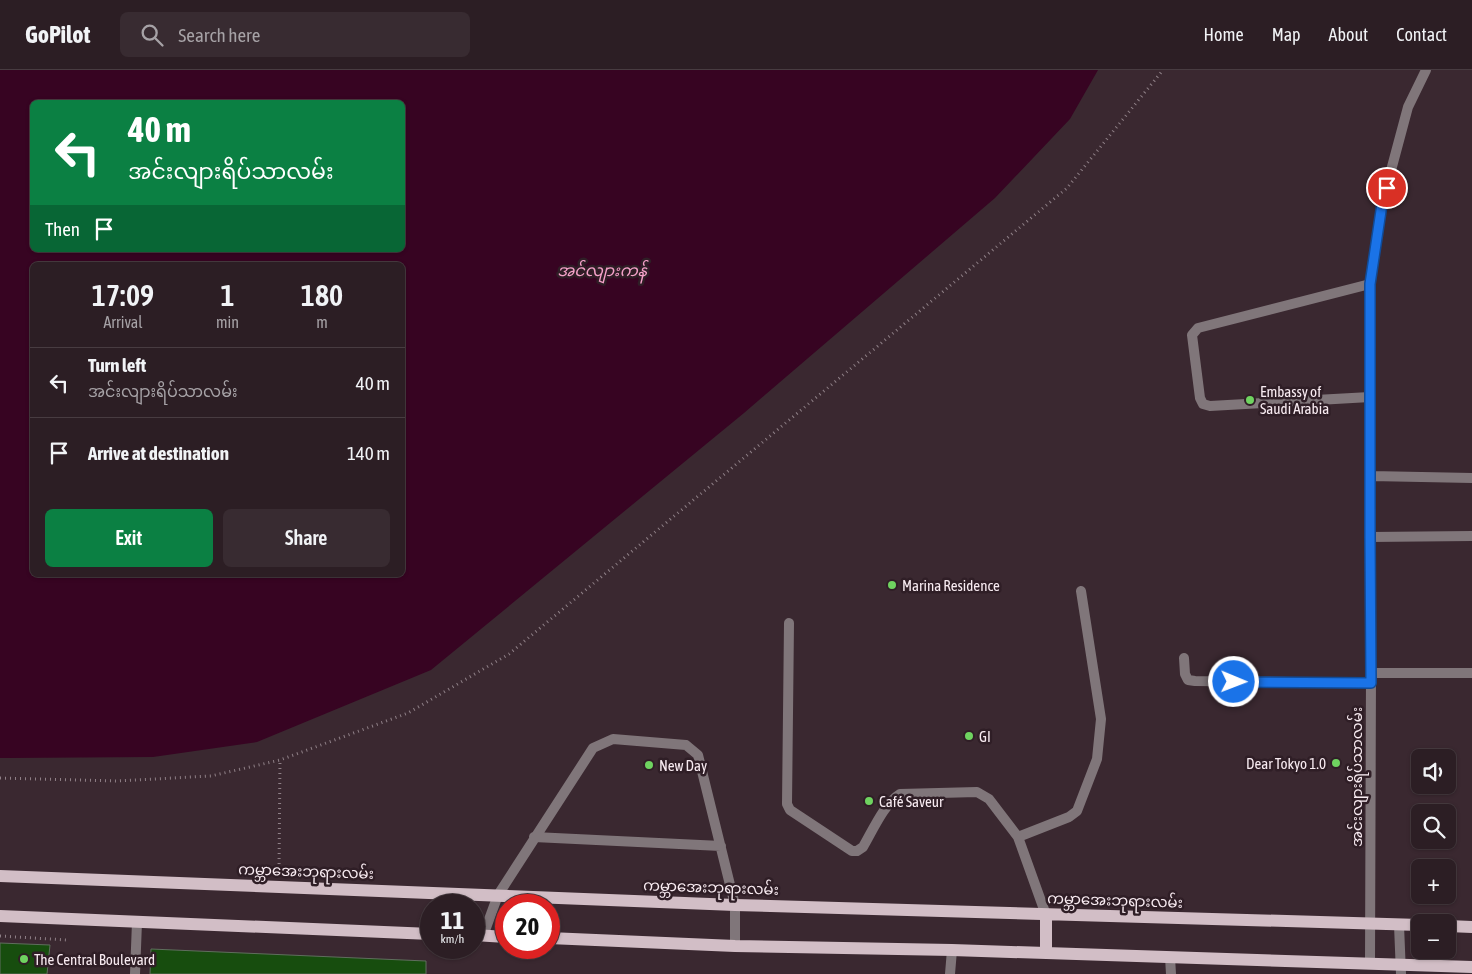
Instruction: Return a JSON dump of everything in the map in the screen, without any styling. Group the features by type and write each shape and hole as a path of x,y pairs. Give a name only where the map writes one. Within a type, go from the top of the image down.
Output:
{"main road":[{"name":"ကမ္ဘာအေးဘုရားလမ်း","path":"0,876 495,895"},
{"name":"ကမ္ဘာအေးဘုရားလမ်း","path":"560,898 735,905 1411,925"},
{"path":"1046,915 1046,953"},
{"path":"0,916 420,934"},
{"path":"1456,926 1472,927"},
{"path":"560,938 735,946 952,950 1370,964 1400,969 1472,967"}],"street":[{"name":"အင်းလျားရိပ်သာလမ်း","path":"1370,964 1370,284 1385,195 1408,107 1426,70"},
{"path":"1370,284 1198,328 1192,335 1200,398 1203,404 1210,406 1370,397"},
{"path":"1371,476 1472,478"},
{"path":"1370,537 1472,536"},
{"path":"1018,837 1069,817 1077,811 1097,759 1102,719 1080,591"},
{"path":"789,623 787,804 790,810 852,851 857,851 863,847 888,804 900,794 977,792 989,799 1018,837 1046,915"},
{"path":"1184,658 1185,674 1188,680 1195,681 1371,678 1472,673"},
{"path":"499,894 593,748 613,739 686,745 698,755 721,846 735,905 735,946"},
{"path":"534,837 721,846"},
{"path":"485,922 495,901"},
{"path":"135,974 137,922"},
{"path":"1399,925 1400,969"},
{"path":"950,974 952,950"},
{"path":"1170,957 1171,974"}],"path":[{"path":"0,778 116,781 211,776 280,760 408,713 509,654 1067,188 1163,70"},
{"path":"279,887 280,760"},
{"path":"0,936 67,940"}],"water":[{"name":"အင်လျားကန်","path":"0,70 1098,70 1070,119 995,198 744,413 431,670 257,742 153,757 0,758"}],"building":[{"name":"The Central Boulevard","path":"0,943 50,945 47,974 0,974"},
{"path":"151,949 426,961 426,974 150,974"}],"place":[{"name":"Embassy of Saudi Arabia","path":"1250,400"},
{"name":"Marina Residence","path":"892,585"},
{"name":"GI","path":"969,736"},
{"name":"Dear Tokyo 1.0","path":"1336,763"},
{"name":"New Day","path":"649,765"},
{"name":"Café Saveur","path":"869,801"},
{"name":"The Central Boulevard","path":"24,959"}],"route":[{"path":"1234,682 1371,683 1370,284 1382,204 1387,188"}]}
